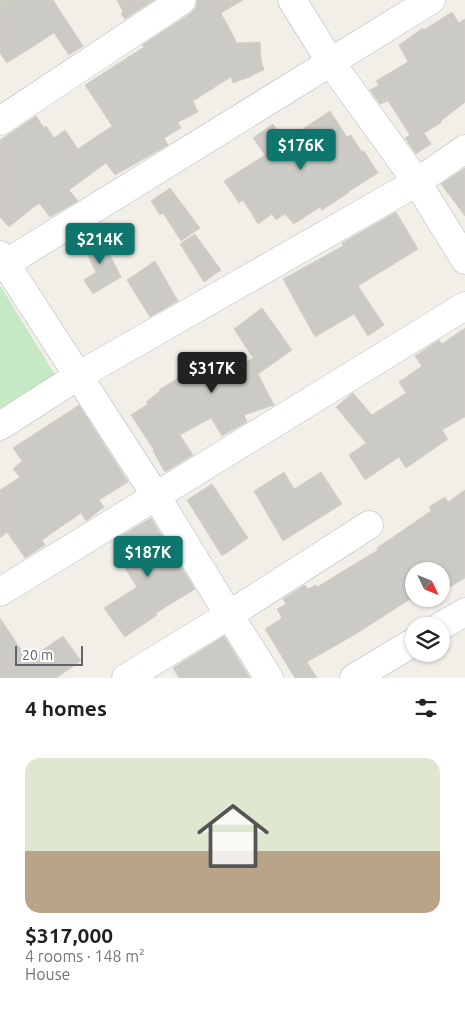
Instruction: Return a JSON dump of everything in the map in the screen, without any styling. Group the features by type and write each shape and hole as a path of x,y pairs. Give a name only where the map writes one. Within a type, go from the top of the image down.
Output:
{"street":[{"path":"0,122 182,0"},
{"path":"292,0 331,63 417,182 465,260"},
{"path":"269,678 156,496 2,262 331,63 431,0"},
{"path":"0,426 78,376 417,182 465,149"},
{"path":"0,592 465,306"},
{"path":"126,678 370,525"},
{"path":"450,621 465,612"},
{"path":"354,678 405,647"}],"green space":[{"path":"0,287 58,380 0,416"}],"building":[{"path":"0,0 53,0 83,46 69,55 54,33 7,63 0,53"},
{"path":"117,0 154,0 125,19 121,14 123,12"},
{"path":"197,0 243,0 221,13 237,43 260,42 261,60 264,70 233,83 231,77 193,101 198,112 178,122 181,128 164,138 168,145 115,175 106,163 69,190 78,201 50,217 39,203 9,227 0,217 0,140 36,116 54,138 65,130 78,149 112,126 85,85 144,47 142,45 191,13 196,7"},
{"path":"452,12 459,23 465,19 465,102 441,121 441,123 424,133 431,144 416,154 405,138 410,135 388,101 380,104 370,90 379,85 376,81 408,62 399,45 423,28 424,30"},
{"path":"330,111 347,137 351,135 378,173 322,210 320,207 294,224 285,214 276,220 272,214 258,224 243,200 239,203 224,181 265,155 253,138 273,124 285,141"},
{"path":"465,168 465,216 441,184"},
{"path":"170,188 200,228 181,241 163,213 160,215 151,201"},
{"path":"396,212 418,249 358,286 384,325 368,336 354,314 315,337 283,279 343,246 342,243"},
{"path":"195,234 221,270 204,282 180,244"},
{"path":"100,235 121,277 93,294 84,280 96,272 82,244"},
{"path":"155,261 178,301 150,317 127,280"},
{"path":"262,308 292,350 258,374 274,405 244,415 247,422 222,436 211,418 180,435 193,455 165,472 154,450 131,415 148,404 146,402 159,390 211,358 222,376 253,358 234,329"},
{"path":"465,328 465,417 442,430 448,439 406,468 399,457 365,480 349,455 366,443 336,407 353,393 372,415 406,393 399,382 422,366 415,356 439,340 442,344"},
{"path":"79,405 128,482 99,500 104,507 86,521 81,513 42,540 45,545 25,558 7,532 0,538 0,490 20,477 13,469 22,461 13,448"},
{"path":"284,472 294,489 321,472 342,504 283,541 254,491"},
{"path":"212,484 248,538 222,556 187,500"},
{"path":"465,490 465,578 450,587 450,562 405,562 405,602 307,662 317,678 295,678 265,629 282,618 277,609 286,604 283,599 305,585 308,589 316,585 317,587 378,550 377,548 431,511 429,507 445,497 448,502"},
{"path":"151,518 195,589 156,613 157,615 125,637 104,608 137,587 120,560 128,556 116,539"},
{"path":"0,618 28,660 63,636 81,661 56,678 0,678"},
{"path":"224,636 250,678 179,678 173,668"}]}
